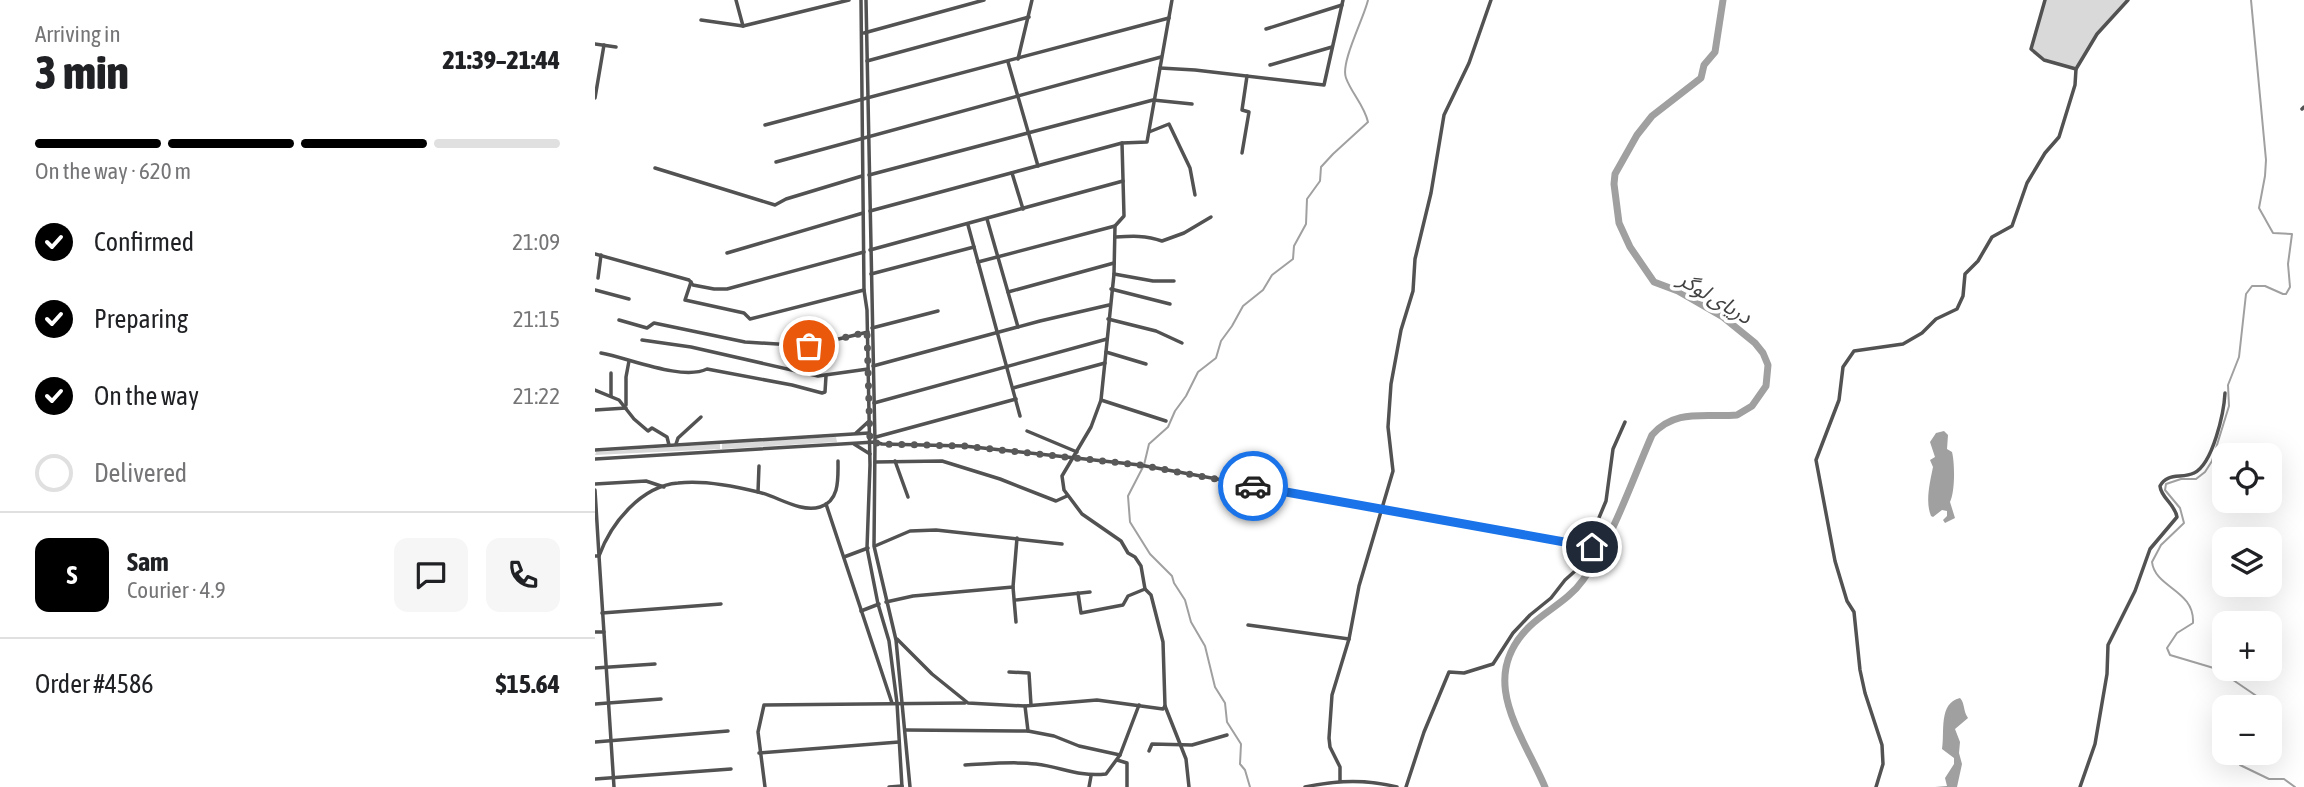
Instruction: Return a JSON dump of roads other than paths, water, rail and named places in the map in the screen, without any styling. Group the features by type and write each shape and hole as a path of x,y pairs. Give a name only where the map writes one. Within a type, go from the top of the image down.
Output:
{"street":[{"path":"736,0 743,26"},
{"path":"701,20 743,26 849,0"},
{"path":"863,0 864,62 861,99 864,290 874,403 874,546 895,637 904,703 910,787"},
{"path":"864,33 984,0"},
{"path":"1018,60 1033,0"},
{"path":"870,211 1122,143 1147,143 1172,0"},
{"path":"1340,781 1340,767 1330,747 1329,738 1334,683 1349,639 1359,586 1393,471 1388,427 1391,384 1401,330 1413,291 1415,259 1431,193 1444,115 1469,63 1491,0"},
{"path":"2045,0 2031,48 2044,60 2076,69"},
{"path":"1876,787 1883,764 1882,745 1865,693 1854,612 1847,601 1836,561 1816,460 1836,409 1843,367 1854,351 1913,340 1936,318 1957,309 1961,303 1965,274 1978,261 1992,237 2012,226 2027,183 2045,153 2059,137 2075,85 2076,69 2098,34 2128,0"},
{"path":"1266,29 1343,2"},
{"path":"1160,68 1324,85 1343,2"},
{"path":"864,62 1029,17"},
{"path":"765,125 1170,18"},
{"path":"595,44 616,47"},
{"path":"595,98 604,45"},
{"path":"1270,65 1332,46"},
{"path":"776,162 1161,57"},
{"path":"864,62 872,328 869,420 873,437 867,548 878,604 889,641 899,742 902,787 889,787"},
{"path":"1008,62 1038,166"},
{"path":"1242,152 1249,113 1242,110 1247,76"},
{"path":"869,175 1153,100 1192,104"},
{"path":"1149,132 1169,124 1190,168 1195,195"},
{"path":"978,262 1115,226 1124,216 1122,143"},
{"path":"655,168 775,205 786,198 862,176"},
{"path":"1012,173 1023,209"},
{"path":"870,250 1123,181"},
{"path":"727,253 863,213"},
{"path":"1115,237 1153,237 1162,241 1184,233 1212,217"},
{"path":"988,219 1018,327"},
{"path":"968,225 1020,416"},
{"path":"1115,226 1114,274 1101,400 1091,427 1062,476 1067,496 1082,514 1121,541 1141,566 1145,589 1151,595 1163,642 1165,706 1186,759 1189,787"},
{"path":"871,274 974,247"},
{"path":"595,254 714,289 727,289 864,252"},
{"path":"598,278 601,256"},
{"path":"1008,292 1114,263"},
{"path":"1114,274 1153,281 1174,281"},
{"path":"691,282 684,300 744,313 750,319 864,290"},
{"path":"1111,289 1170,303"},
{"path":"595,290 629,299"},
{"path":"642,340 691,347 827,376 870,368 997,332 1109,305"},
{"path":"872,328 938,311"},
{"path":"1108,319 1156,331 1182,343"},
{"path":"619,320 647,328 654,324 745,342 809,346 867,332"},
{"path":"874,403 1107,339"},
{"path":"1107,352 1146,364"},
{"path":"601,353 665,370 700,373 707,369 822,393 825,392 827,376"},
{"path":"626,408 629,360"},
{"path":"1013,388 1105,363"},
{"path":"611,373 611,397"},
{"path":"595,390 619,400 640,425 648,431 652,428 667,438 669,444"},
{"path":"2080,787 2095,744 2107,674 2108,645 2135,591 2150,549 2177,517 2176,511 2162,494 2160,485 2170,477 2194,473 2205,463 2224,406 2225,393"},
{"path":"595,459 841,444 1016,399"},
{"path":"1101,400 1166,421"},
{"path":"595,410 626,408"},
{"path":"676,444 701,417"},
{"path":"849,434 861,429 869,420"},
{"path":"1406,787 1423,732 1449,672 1464,673 1493,664 1513,633 1584,563 1592,547 1593,532 1606,500 1613,449 1625,422"},
{"path":"1027,431 1077,452"},
{"path":"595,450 849,434 873,437 883,444 964,446 1140,465 1592,547"},
{"path":"841,435 841,444"},
{"path":"848,443 870,454"},
{"path":"597,556 620,517 641,499 664,487 677,482 697,483 758,492 797,506 813,508 826,504 838,488 838,461"},
{"path":"895,461 908,497"},
{"path":"875,462 942,461 1056,500 1067,496"},
{"path":"758,492 759,466"},
{"path":"595,484 646,481 664,487"},
{"path":"595,490 597,556 614,787"},
{"path":"826,504 894,703"},
{"path":"844,557 910,531 936,530 1062,544"},
{"path":"1016,622 1013,587 1017,538"},
{"path":"861,611 913,596 1013,587"},
{"path":"1078,593 1081,613 1123,605 1128,596 1145,589"},
{"path":"1015,600 1090,592"},
{"path":"595,594 601,594"},
{"path":"602,613 721,604"},
{"path":"1248,625 1349,639"},
{"path":"595,632 604,632"},
{"path":"895,637 932,674 968,703"},
{"path":"595,668 655,664"},
{"path":"1009,672 1029,673 1031,705"},
{"path":"595,704 661,699"},
{"path":"765,787 758,732 764,705 968,703 1025,706 1097,700 1163,709 1165,706"},
{"path":"965,765 1037,764 1091,776 1106,774 1120,755 1139,705"},
{"path":"1025,706 1028,731"},
{"path":"906,730 1028,731 1120,755"},
{"path":"595,742 728,732"},
{"path":"1149,751 1152,744 1198,744 1227,735"},
{"path":"759,753 899,742"},
{"path":"1117,760 1127,763 1127,787"},
{"path":"595,779 731,769"},
{"path":"1089,787 1091,776"},
{"path":"1305,787 1340,781 1377,782 1397,787"}],"waterway":[{"path":"1250,787 1245,770 1240,764 1241,744 1227,722 1225,703 1215,687 1205,646 1191,622 1185,600 1172,576 1150,554 1130,522 1128,496 1144,465 1149,444 1168,427 1198,372 1216,358 1221,341 1243,306 1263,290 1272,275 1293,259 1294,246 1306,224 1307,199 1320,181 1321,167 1368,122 1345,71 1349,51 1368,0"},
{"name":"دریای لوگر","path":"1545,787 1509,706 1505,686 1506,666 1514,646 1530,626 1577,587 1594,564 1652,435 1671,421 1681,418 1737,415 1752,406 1766,386 1768,365 1755,343 1723,317 1678,291 1654,282 1630,247 1619,223 1614,184 1615,174 1637,135 1652,116 1701,78 1704,65 1715,52 1723,0"},
{"path":"2251,0 2266,160 2259,208 2273,233 2292,234 2288,264 2290,287 2286,294 2283,294 2265,286 2252,286 2246,294 2239,357 2228,385 2229,406 2212,461 2196,479 2181,479 2166,484 2165,490 2180,508 2184,523 2161,545 2152,562 2160,578 2182,596 2192,612 2193,623 2177,633 2167,648 2170,655 2217,669 2255,695"},
{"path":"2240,765 2269,779 2284,779 2295,787"}]}
